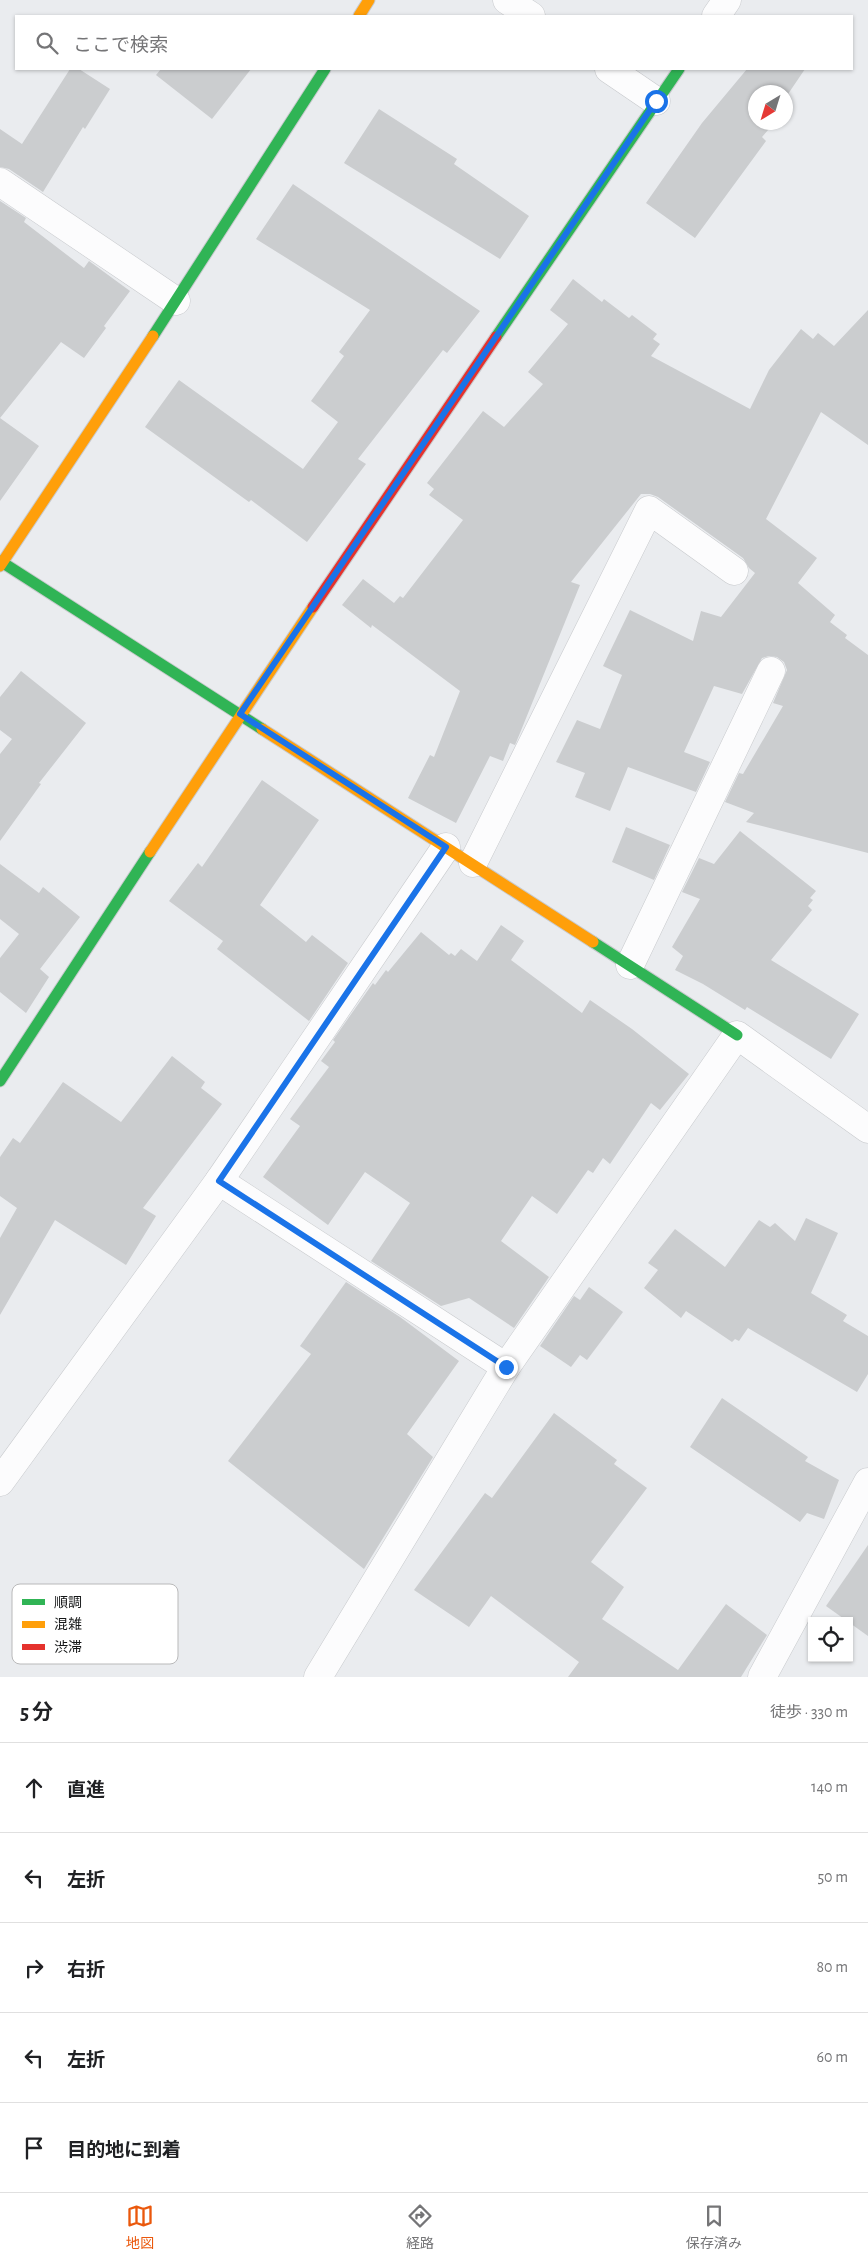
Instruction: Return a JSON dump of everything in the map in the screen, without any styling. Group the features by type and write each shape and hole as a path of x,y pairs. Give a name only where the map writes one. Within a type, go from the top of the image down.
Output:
{"street":[{"path":"360,15 369,0"},
{"path":"507,0 530,15"},
{"path":"717,15 727,0"},
{"path":"324,70 176,301 1,563 630,965 737,1035 868,1129"},
{"path":"610,70 656,101"},
{"path":"0,1081 240,714 678,70"},
{"path":"0,182 176,301"},
{"path":"473,863 649,510 734,571"},
{"path":"630,965 771,671"},
{"path":"0,1482 219,1181 446,847"},
{"path":"318,1677 506,1367 737,1035"},
{"path":"219,1181 506,1367"},
{"path":"762,1677 868,1482"}],"building":[{"path":"69,70 81,70 110,89 85,129 83,127 43,192 9,169 0,167 0,129 22,144"},
{"path":"160,70 250,70 212,119 156,75"},
{"path":"746,70 804,70 793,87 793,85 748,85 748,130 768,130 762,137 766,141 695,238 646,203 702,123"},
{"path":"379,109 457,159 454,164 529,216 500,259 344,163"},
{"path":"293,184 480,311 447,353 443,350 358,459 366,464 307,542 251,500 249,502 145,427 179,380 303,469 338,422 311,401 344,356 339,352 370,310 256,239"},
{"path":"0,201 26,218 24,222 84,268 89,261 130,291 104,326 106,328 84,358 61,342 0,418"},
{"path":"573,279 602,302 604,299 629,318 632,315 657,334 653,339 660,344 651,356 750,409 769,370 801,329 813,339 818,333 834,346 868,310 868,445 821,412 766,519 817,558 798,583 835,615 830,622 847,635 845,638 868,655 868,853 746,822 754,813 725,802 739,773 743,774 783,706 773,703 787,670 784,662 777,657 769,656 762,658 742,694 714,686 684,752 710,762 696,792 628,767 610,811 575,797 585,773 556,762 577,720 600,729 622,675 603,666 630,610 693,641 701,611 721,617 755,573 749,568 743,558 658,497 650,494 641,494 571,582 580,585 515,745 510,743 503,761 490,756 456,823 408,798 430,755 434,757 460,691 372,625 371,628 342,605 363,579 394,603 400,596 403,598 463,520 429,495 434,489 427,483 483,411 504,427 543,384 528,372 568,324 550,310"},
{"path":"0,418 39,446 0,501"},
{"path":"21,671 86,723 39,783 41,784 0,841 0,754 12,739 0,730 0,697"},
{"path":"262,780 319,820 260,905 306,942 312,935 348,963 309,1021 217,949 223,941 169,901 198,863 202,867"},
{"path":"626,827 670,845 654,880 612,862"},
{"path":"740,831 816,891 810,898 813,900 808,906 812,910 771,960 859,1014 831,1059 747,1007 745,1010 703,984 675,970 683,956 672,947 700,899 682,892 699,858 714,864"},
{"path":"0,864 39,893 43,887 80,917 40,969 49,977 26,1013 0,992 0,958 19,934 0,919"},
{"path":"501,925 524,941 511,960 582,1013 590,1000 632,1029 689,1074 660,1110 651,1103 610,1164 603,1158 593,1173 588,1170 557,1214 532,1196 501,1241 549,1277 514,1328 469,1298 441,1306 371,1261 410,1203 365,1172 328,1225 263,1177 300,1126 290,1119 329,1067 321,1061 335,1042 333,1040 373,983 375,985 386,970 388,972 421,932 449,955 451,953 455,956 461,949 477,961"},
{"path":"172,1056 205,1082 201,1088 222,1104 143,1208 156,1216 126,1265 55,1220 0,1315 0,1238 17,1208 0,1196 0,1157 13,1138 20,1143 63,1082 121,1122"},
{"path":"806,1218 838,1233 811,1293 847,1315 843,1321 868,1336 868,1374 857,1392 748,1328 739,1341 735,1339 732,1342 686,1311 681,1318 644,1288 658,1270 648,1263 675,1229 725,1267 759,1220 770,1227 775,1223 795,1241"},
{"path":"346,1282 400,1317 459,1361 407,1434 433,1457 364,1569 228,1461 311,1354 300,1346"},
{"path":"589,1287 623,1312 587,1360 580,1355 571,1367 540,1346 574,1296 580,1300"},
{"path":"722,1398 808,1457 805,1461 839,1480 824,1519 807,1513 800,1522 690,1447"},
{"path":"554,1413 617,1460 614,1464 647,1488 591,1562 624,1587 602,1619 678,1670 726,1604 767,1635 741,1677 568,1677 579,1662 491,1596 469,1627 414,1590 485,1493 492,1498"},
{"path":"868,1545 868,1636 853,1625 853,1617 841,1617 826,1606"}],"traffic: fast":[{"path":"153,336 324,70"},
{"path":"496,337 678,70"},
{"path":"0,561 262,729"},
{"path":"0,1081 150,852"},
{"path":"593,942 737,1035"}],"traffic: slow":[{"path":"360,15 369,0"},
{"path":"0,566 153,336"},
{"path":"150,852 313,607"},
{"path":"262,729 593,942"}],"traffic: jam":[{"path":"313,607 496,337"}],"route":[{"path":"506,1367 219,1181 446,847 240,714 656,101"}]}
